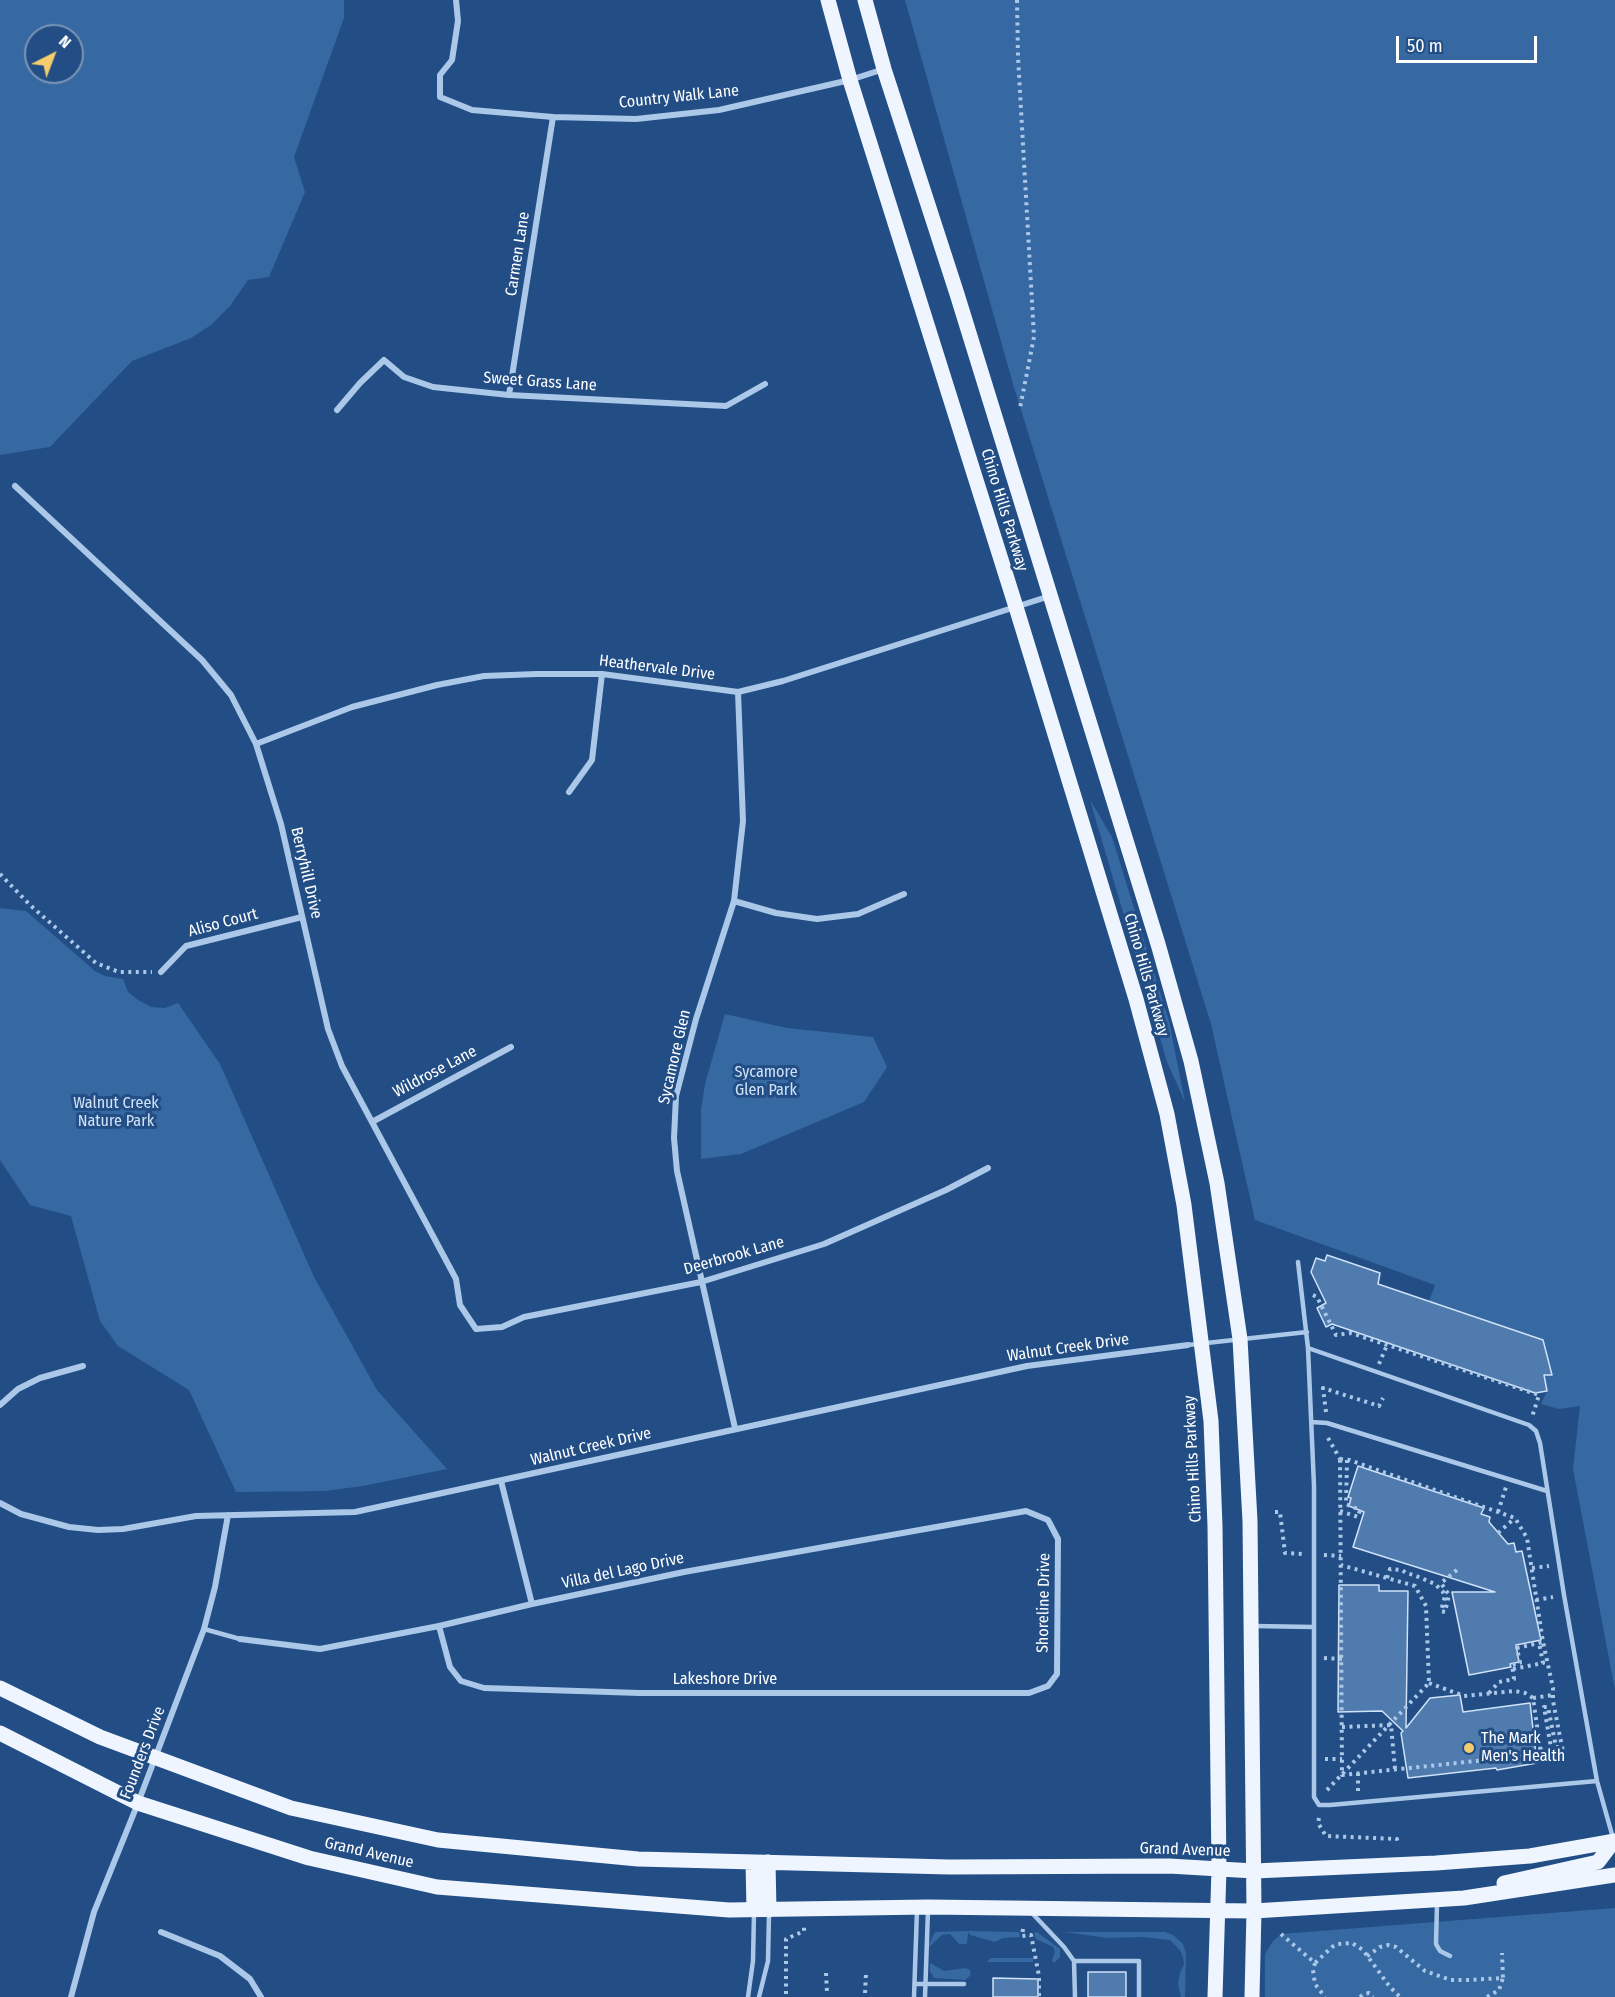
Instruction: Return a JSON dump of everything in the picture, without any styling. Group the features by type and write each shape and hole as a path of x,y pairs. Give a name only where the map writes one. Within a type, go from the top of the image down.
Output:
{"main road":[{"name":"Chino Hills Parkway","path":"828,0 850,80 1016,607 1136,999 1167,1114 1184,1205 1195,1344 1211,1421 1215,1526 1219,1869 1215,1997"},
{"name":"Chino Hills Parkway","path":"865,0 884,69 957,294 1158,944 1191,1061 1217,1183 1240,1340 1250,1521 1254,1871 1252,1997"},
{"name":"Grand Avenue","path":"0,1688 100,1737 291,1808 438,1840 638,1859 949,1867 1168,1866 1254,1871 1436,1863 1530,1856 1615,1841"},
{"name":"Grand Avenue","path":"0,1733 138,1803 309,1858 437,1887 718,1910 922,1907 1254,1911 1437,1901 1615,1875"},
{"path":"1464,1898 1502,1884 1598,1862 1615,1841"},
{"path":"760,1862 761,1910"}],"street":[{"name":"Country Walk Lane","path":"456,0 458,21 452,60 440,75 440,97 472,110 553,117 636,119 718,110 850,80 884,69"},
{"name":"Carmen Lane","path":"509,395 553,117"},
{"name":"Sweet Grass Lane","path":"336,410 384,360 404,377 433,387 509,395 726,406 765,384"},
{"name":"Berryhill Drive","path":"15,486 202,660 231,695 256,744 281,824 328,1029 342,1065 456,1279 460,1305 476,1329"},
{"name":"Heathervale Drive","path":"256,744 352,707 437,685 484,676 602,674 738,692 783,681 1051,596"},
{"path":"569,792 592,760 602,674"},
{"name":"Sycamore Glen","path":"735,1428 677,1172 674,1138 676,1096 696,1019 734,901 743,822 738,692"},
{"path":"734,901 776,913 817,919 858,914 904,894"},
{"name":"Aliso Court","path":"161,972 186,946 302,916"},
{"name":"Wildrose Lane","path":"372,1122 511,1047"},
{"name":"Deerbrook Lane","path":"476,1329 502,1327 524,1317 701,1282 824,1244 946,1190 988,1168"},
{"name":"Walnut Creek Drive","path":"0,1503 21,1514 69,1527 98,1530 123,1529 196,1516 355,1512 1027,1366 1195,1344"},
{"path":"0,1405 18,1389 40,1378 83,1366"},
{"path":"501,1481 532,1604"},
{"name":"Villa del Lago Drive","path":"240,1639 320,1649 439,1626 684,1572 992,1517 1026,1511 1048,1520"},
{"name":"Founders Drive","path":"71,1997 94,1912 204,1629 215,1587 228,1515"},
{"name":"Shoreline Drive","path":"1048,1520 1058,1539 1057,1674 1048,1686"},
{"name":"Lakeshore Drive","path":"439,1626 450,1667 460,1681 484,1688 640,1694 1029,1693 1048,1686"},
{"path":"161,1932 220,1956 250,1979 261,1997"}],"lane":[{"path":"1298,1262 1307,1332 1312,1422 1314,1797 1319,1804 1358,1803 1597,1780"},
{"name":"Walnut Creek Drive","path":"1195,1344 1307,1332"},
{"path":"1308,1348 1529,1425 1536,1431 1540,1443 1597,1780 1615,1841"},
{"path":"1312,1422 1327,1423 1547,1491"},
{"path":"1251,1626 1314,1627"},
{"name":"Villa del Lago Drive","path":"204,1629 240,1639"},
{"path":"1437,1901 1436,1944 1440,1952 1450,1956"},
{"path":"914,1997 922,1907"},
{"path":"922,1907 926,1997"},
{"path":"1027,1908 1064,1947 1074,1961 1075,1997"},
{"path":"748,1997 761,1910"},
{"path":"759,1997 768,1961 761,1910"},
{"path":"1074,1961 1139,1961 1139,1997"},
{"path":"915,1983 964,1984"}],"path":[{"path":"1017,0 1018,57 1034,337 1020,408"},
{"path":"0,874 30,905 96,963 119,972 161,972"},
{"path":"1302,1289 1317,1297 1336,1335 1351,1333 1539,1395 1529,1425"},
{"path":"1376,1372 1387,1345"},
{"path":"1326,1413 1323,1388 1379,1406 1383,1398"},
{"path":"1328,1438 1340,1459 1342,1774"},
{"path":"1340,1459 1515,1518 1527,1538 1543,1663 1513,1670"},
{"path":"1340,1511 1359,1517 1360,1510 1346,1504 1347,1460"},
{"path":"1498,1512 1508,1479"},
{"path":"1275,1512 1281,1512 1285,1554 1302,1554"},
{"path":"1498,1533 1515,1518"},
{"path":"1324,1556 1341,1556"},
{"path":"1532,1569 1559,1564"},
{"path":"1327,1790 1429,1683 1426,1606 1415,1586 1341,1565"},
{"path":"1387,1578 1390,1569 1402,1570 1406,1574 1435,1584 1445,1596 1441,1611 1445,1612 1449,1595 1441,1582 1458,1569"},
{"path":"1536,1600 1564,1595"},
{"path":"1489,1694 1499,1682 1514,1679 1512,1665 1520,1663 1517,1648 1541,1642"},
{"path":"1342,1774 1541,1752 1563,1752 1541,1642"},
{"path":"1314,1658 1342,1659"},
{"path":"1429,1683 1464,1696 1515,1691 1533,1698 1553,1695"},
{"path":"1533,1698 1541,1752"},
{"path":"1541,1752 1551,1748 1544,1707 1548,1707 1556,1747 1560,1747"},
{"path":"1342,1727 1391,1725"},
{"path":"1391,1725 1395,1769"},
{"path":"1315,1759 1342,1759"},
{"path":"1358,1773 1358,1803"},
{"path":"1319,1818 1318,1823 1326,1836 1397,1839 1397,1843"},
{"path":"786,1994 786,1939 804,1931 804,1924"},
{"path":"1023,1929 1022,1936 1031,1935 1039,1976 1039,1997"},
{"path":"1281,1934 1315,1963"},
{"path":"1325,1997 1315,1984 1312,1970 1315,1963 1332,1947 1352,1943 1363,1950 1399,1997"},
{"path":"865,1993 866,1973"},
{"path":"826,1974 826,1992"},
{"path":"1487,1997 1499,1990 1503,1977"},
{"path":"1360,1997 1369,1993 1373,1997"}],"green space":[{"path":"0,0 344,0 344,18 294,157 305,192 269,277 248,280 230,306 211,325 191,338 132,361 50,447 0,455"},
{"path":"905,0 1615,0 1615,1690 1573,1469 1580,1406 1559,1409 1541,1404 1547,1391 1544,1375 1552,1374 1543,1340 1429,1301 1435,1285 1255,1220 1211,1024 1013,384"},
{"path":"1090,800 1112,837 1169,1021 1185,1102 1167,1062"},
{"name":"Walnut Creek Nature Park","path":"0,908 26,911 95,971 105,976 123,979 128,992 151,1007 165,1008 178,1003 220,1064 314,1277 377,1390 447,1469 363,1486 325,1491 236,1492 189,1390 118,1346 100,1321 71,1216 30,1205 0,1160"},
{"name":"Sycamore Glen Park","path":"725,1014 787,1028 873,1037 887,1067 864,1102 741,1154 701,1159 701,1110 705,1084"},
{"path":"1615,1908 1615,1997 1265,1997 1265,1954 1273,1941 1281,1934"},
{"path":"968,1931 1019,1932 1020,1937 1003,1938 995,1942 970,1935 968,1932 967,1944 959,1944 950,1934 942,1935 927,1949 935,1932"},
{"path":"1037,1932 1060,1949 1060,1957 1054,1963 1052,1960 1055,1952 1053,1947 1036,1939 1034,1933"},
{"path":"1064,1932 1165,1932 1173,1935 1183,1944 1186,1954 1185,1997 1181,1997 1178,1984 1184,1964 1183,1957 1180,1950 1170,1940 1142,1937 1108,1938"},
{"path":"991,1958 1033,1958 1033,1962 987,1962"},
{"path":"930,1963 944,1971 966,1968 970,1970 971,1975 965,1980 934,1978 930,1971"}],"building":[{"path":"1327,1255 1380,1273 1378,1284 1543,1340 1552,1375 1544,1375 1547,1391 1535,1393 1332,1324 1326,1327 1317,1308 1326,1303 1311,1272 1316,1258 1325,1261"},
{"path":"1358,1466 1484,1508 1481,1514 1490,1517 1489,1522 1508,1544 1514,1543 1516,1552 1522,1551 1541,1640 1516,1645 1519,1662 1510,1664 1511,1667 1469,1675 1452,1592 1495,1592 1353,1547 1364,1512 1349,1506 1351,1498 1348,1497"},
{"path":"1339,1585 1379,1585 1379,1591 1408,1591 1406,1728 1430,1698 1460,1695 1463,1712 1530,1703 1537,1763 1497,1770 1496,1768 1408,1778 1401,1733 1403,1731 1382,1711 1338,1712"},
{"path":"1088,1972 1126,1972 1126,1997 1088,1997"},
{"path":"993,1978 1038,1979 1038,1997 993,1997"}],"place":[{"name":"The Mark Men's Health","path":"1469,1748"}]}
